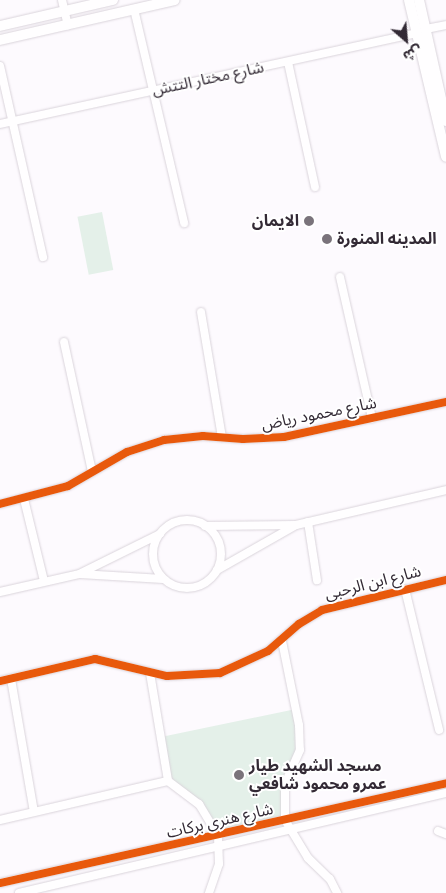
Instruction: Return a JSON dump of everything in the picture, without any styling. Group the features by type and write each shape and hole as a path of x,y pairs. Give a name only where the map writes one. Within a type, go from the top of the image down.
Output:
{"street":[{"path":"62,0 68,24"},
{"path":"0,26 113,0"},
{"path":"0,40 174,0"},
{"path":"409,0 443,97 446,121"},
{"path":"419,0 421,31 446,157"},
{"path":"134,9 184,223"},
{"name":"شارع مختار التتش","path":"0,124 288,62 446,25"},
{"path":"288,62 315,187"},
{"path":"0,66 43,257"},
{"path":"340,277 372,418"},
{"path":"200,312 222,437"},
{"path":"64,342 92,471"},
{"name":"شارع محمود رياض","path":"0,504 68,486 92,471 145,445 183,437 222,437 257,440 284,437 446,402"},
{"path":"80,574 160,534 181,521 205,526 296,525 446,490"},
{"path":"24,499 44,581"},
{"path":"308,522 317,580"},
{"path":"0,592 80,574 163,579 182,588 192,588 206,582 217,570 296,525"},
{"path":"205,526 218,541 221,550 217,570"},
{"path":"160,534 153,557 163,579"},
{"name":"شارع ابن الرحبى","path":"0,681 95,660 123,664 150,673 185,677 220,673 253,660 322,610 446,580"},
{"path":"406,589 439,730"},
{"path":"282,640 299,733 300,750 284,783 285,820 312,864 330,879 337,893"},
{"path":"150,673 168,780 199,804 218,836 216,878 209,893"},
{"path":"11,679 34,812"},
{"path":"0,820 168,780"},
{"name":"شارع هنرى بركات","path":"0,883 218,836 446,783"},
{"name":"شارع هنرى بركات","path":"19,893 289,828 446,793"},
{"path":"438,831 446,834"}],"shaded area":[{"path":"102,212 113,270 89,275 77,217"},
{"path":"296,709 300,750 288,771 285,820 218,836 210,819 168,781 161,737"}],"cycle path":[{"path":"0,504 68,486 127,452 164,440 203,436 243,439 284,437 446,402"},
{"path":"0,681 95,659 167,676 220,673 268,651 299,624 322,610 446,580"},
{"path":"0,883 446,783"}],"place":[{"name":"الايمان","path":"309,221"},
{"name":"المدينه المنورة","path":"327,239"},
{"name":"مسجد الشهيد طيار عمرو محمود شافعي","path":"239,775"}]}
